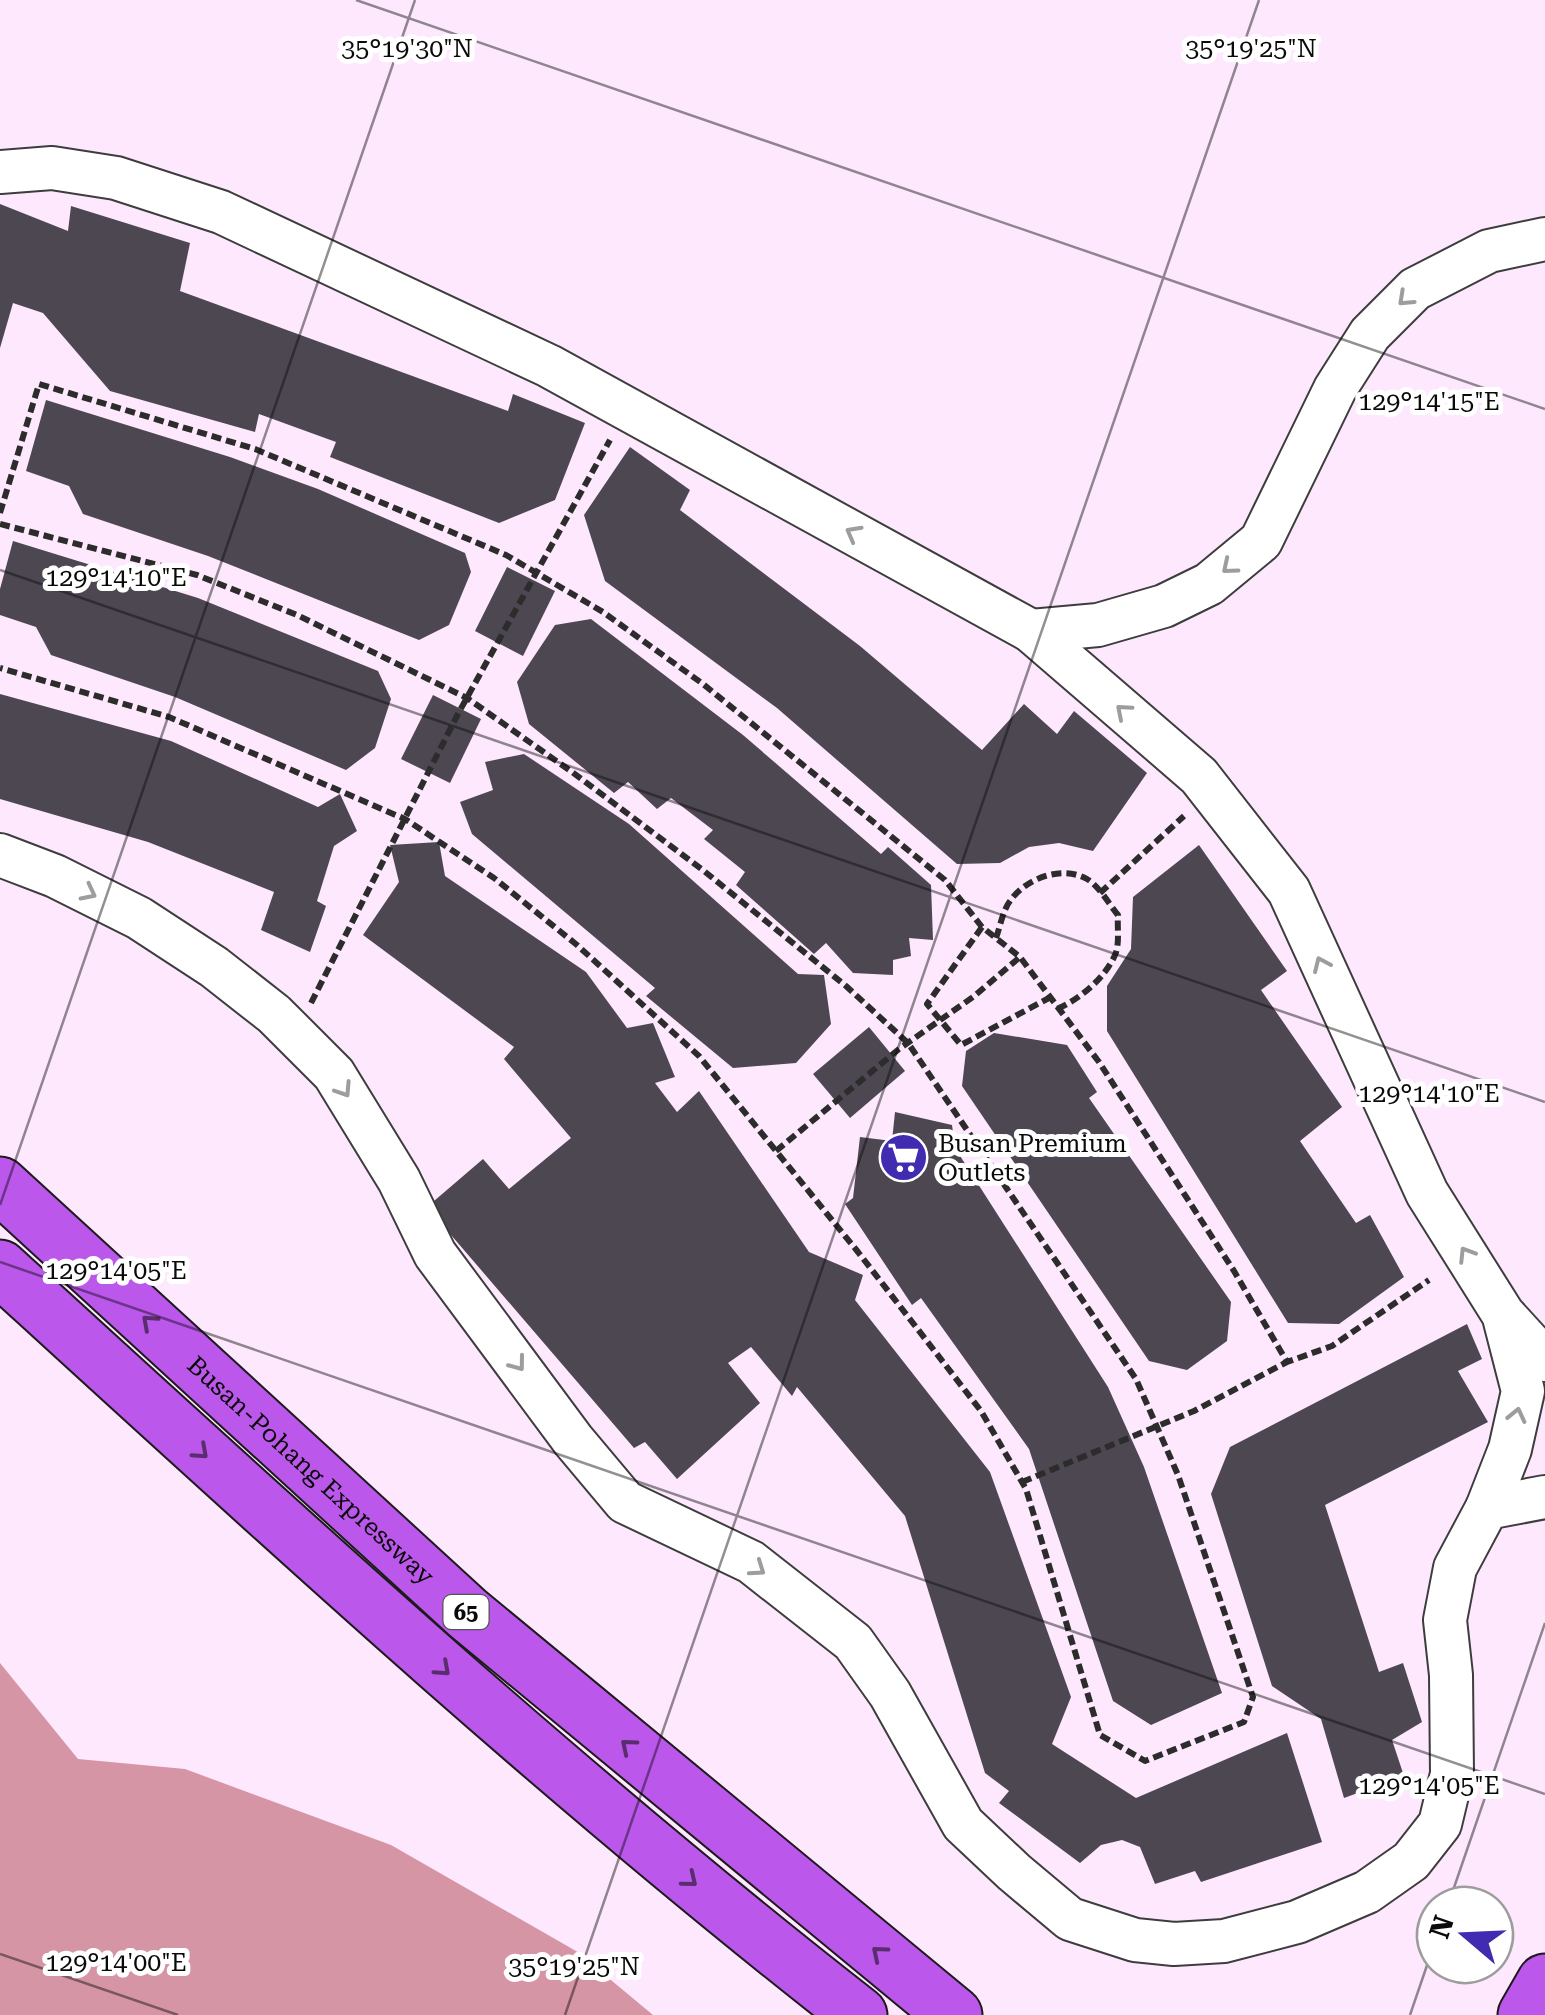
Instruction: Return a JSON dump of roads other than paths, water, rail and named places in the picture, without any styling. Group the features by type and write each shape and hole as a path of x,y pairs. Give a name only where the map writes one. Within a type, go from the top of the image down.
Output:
{"highway":[{"name":"Busan-Pohang Expressway","path":"0,1186 468,1613 954,2015"},
{"name":"65","path":"0,1268 547,1762 858,2015"},
{"path":"1526,2015 1545,1982"}],"street":[{"path":"0,172 52,168 116,178 221,212 549,366 1030,631 1200,776 1289,891 1428,1193 1503,1314 1545,1360"},
{"path":"1030,631 1098,625 1148,611 1209,584 1261,541 1335,390 1370,334 1415,289 1489,251 1545,239"},
{"path":"0,855 55,876 139,918 214,967 274,1014 334,1074 369,1128 435,1254 572,1440 625,1502 751,1562 853,1642 890,1694 964,1824 1070,1919 1136,1940 1174,1944 1224,1941 1297,1922 1367,1892 1411,1861 1440,1824 1452,1774 1451,1675 1445,1620 1455,1568 1488,1508 1510,1449 1523,1392 1503,1314"},
{"path":"1488,1508 1545,1497"}],"place":[{"name":"Busan Premium Outlets","path":"903,1157"}]}
